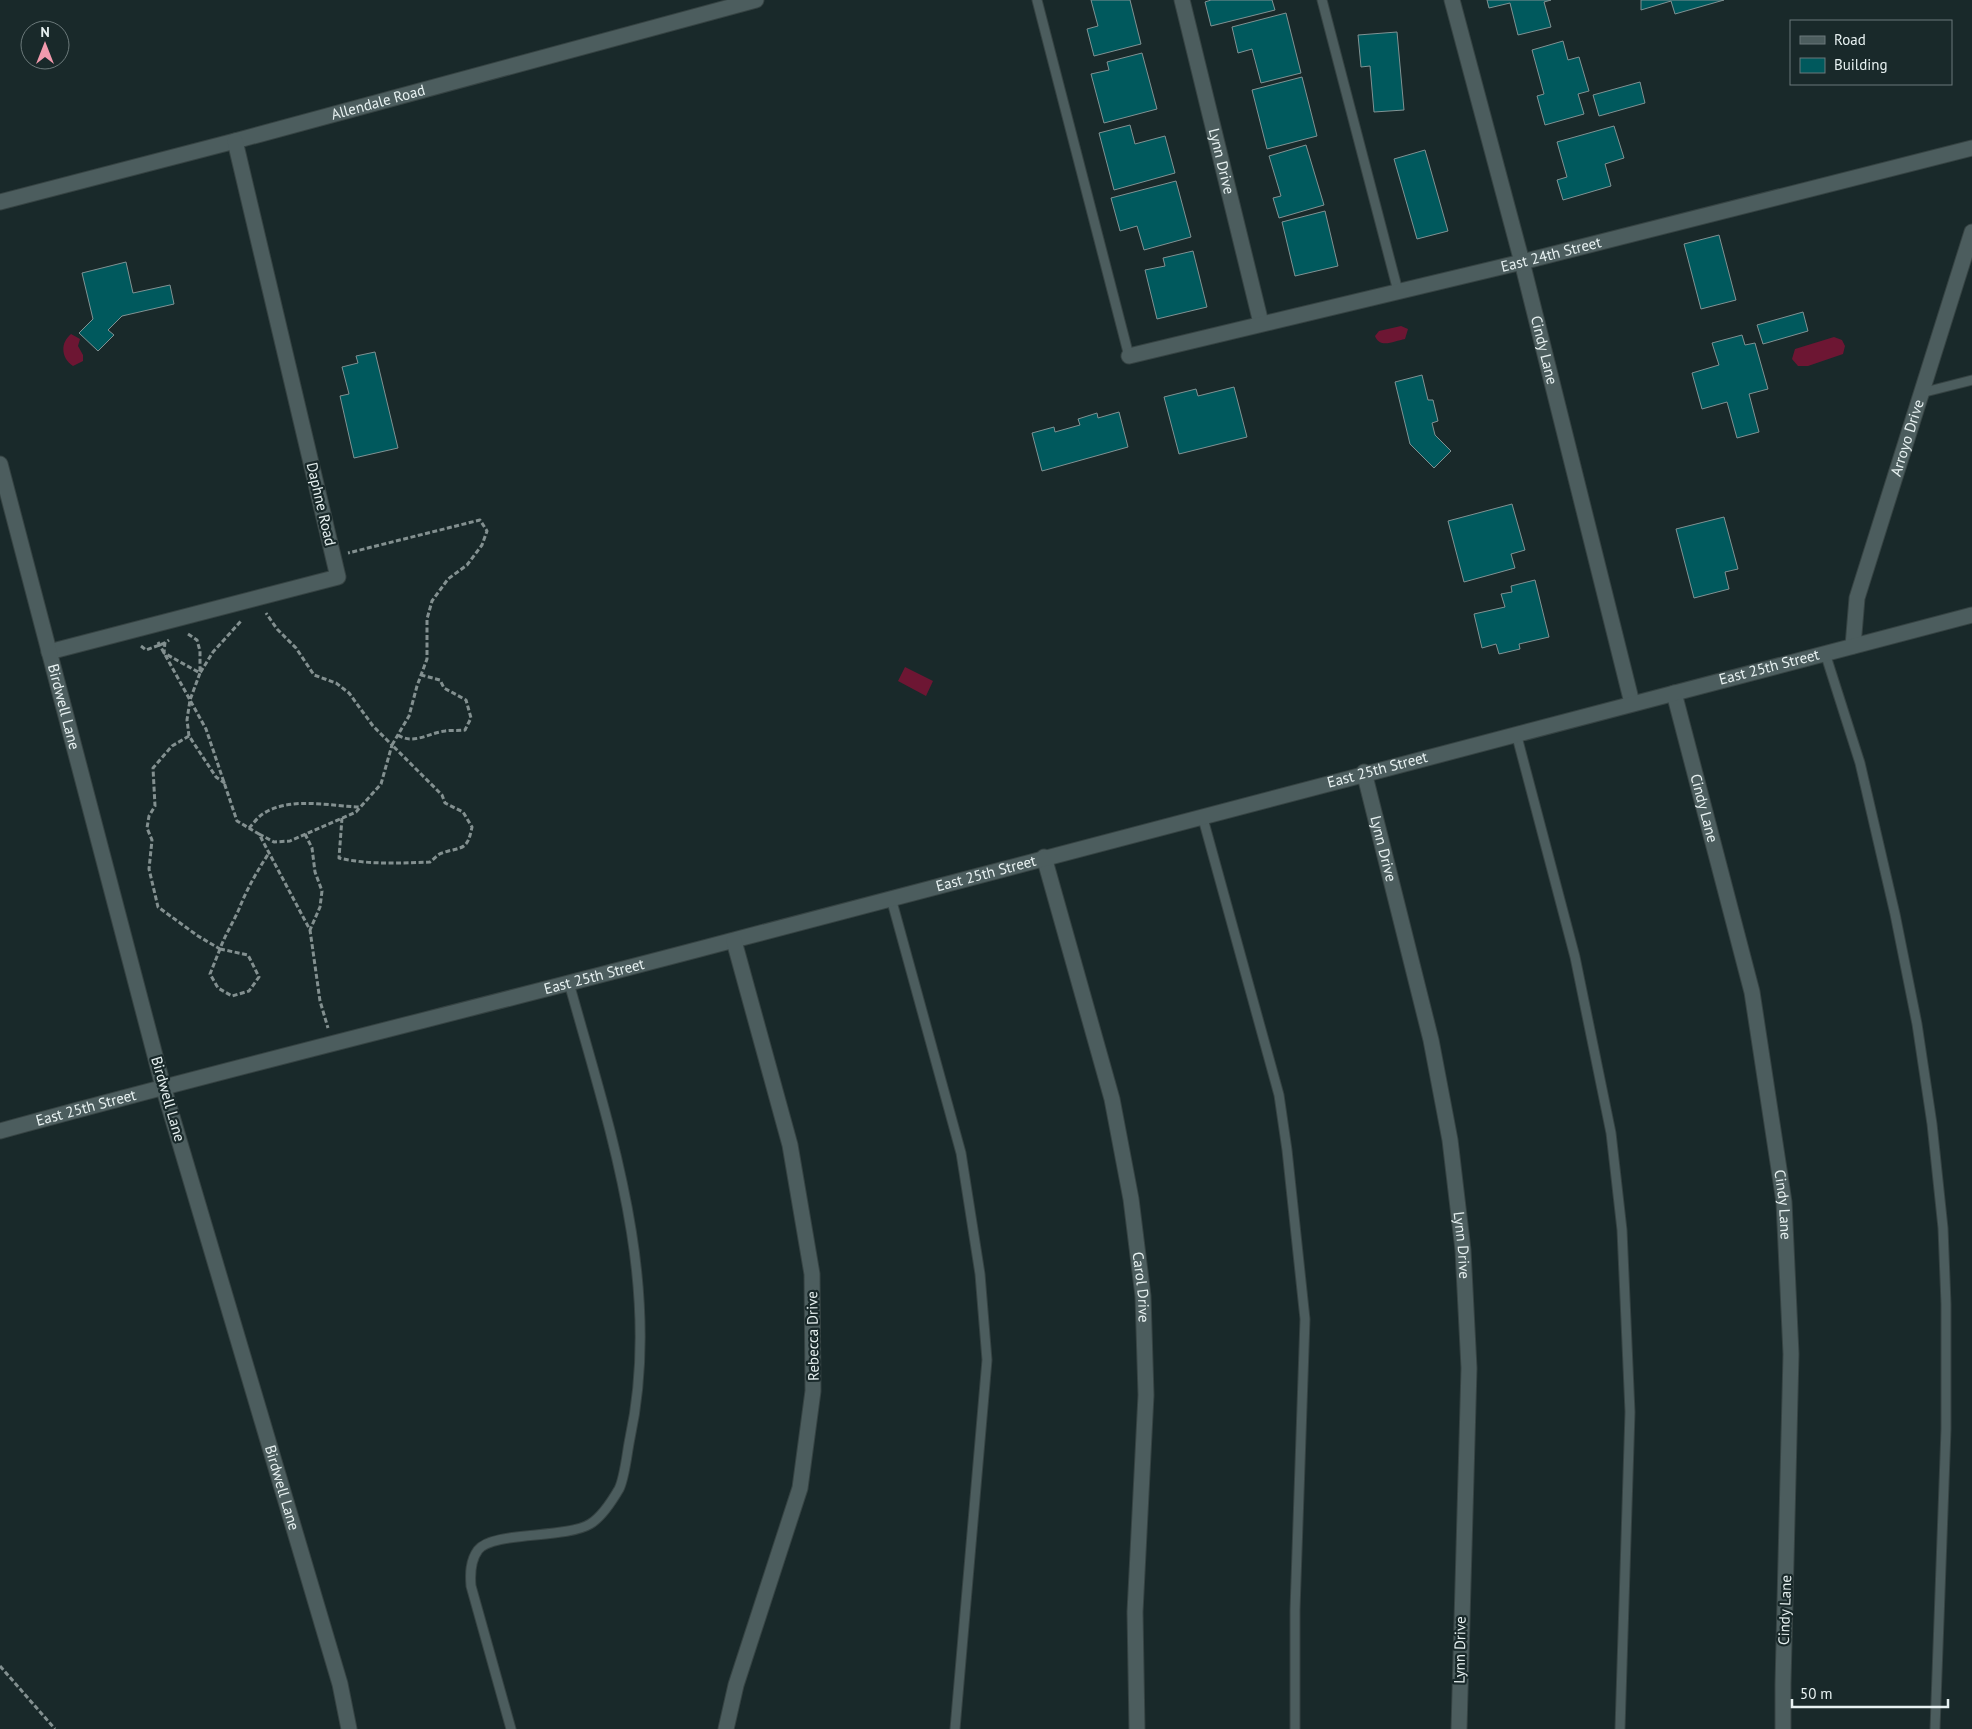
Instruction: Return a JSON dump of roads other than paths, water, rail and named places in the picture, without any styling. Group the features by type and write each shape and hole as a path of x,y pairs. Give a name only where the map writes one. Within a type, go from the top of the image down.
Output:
{"street":[{"name":"Allendale Road","path":"0,202 235,141 756,0"},
{"name":"Lynn Drive","path":"1182,0 1261,323"},
{"name":"Cindy Lane","path":"1452,0 1522,262 1632,702"},
{"name":"Daphne Road","path":"49,652 338,577 235,141"},
{"name":"East 24th Street","path":"1129,356 1522,262 1972,148"},
{"name":"Arroyo Drive","path":"1853,646 1857,598 1972,232"},
{"name":"Birdwell Lane","path":"0,464 163,1086 337,1675 349,1729"},
{"name":"East 25th Street","path":"0,1131 163,1086 734,940 1632,702 1674,693 1972,616"},
{"name":"Cindy Lane","path":"1674,693 1752,992 1784,1202 1791,1354 1783,1729"},
{"name":"Lynn Drive","path":"1364,772 1430,1040 1450,1140 1463,1250 1469,1368 1459,1729"},
{"name":"Carol Drive","path":"1044,857 1112,1099 1131,1199 1143,1296 1146,1395 1135,1612 1137,1729"},
{"name":"Rebecca Drive","path":"726,1729 736,1685 800,1488 813,1391 812,1274 790,1145 734,940"}],"lane":[{"path":"1037,0 1129,356"},
{"path":"1322,0 1398,291"},
{"path":"1922,393 1972,380"},
{"path":"1825,653 1860,763 1895,914 1917,1024 1932,1124 1944,1228 1946,1429 1935,1729"},
{"path":"1516,733 1575,957 1610,1133 1622,1230 1630,1412 1620,1729"},
{"path":"1202,815 1279,1095 1287,1150 1305,1320 1295,1610 1295,1729"},
{"path":"892,898 961,1153 980,1274 987,1360 955,1729"},
{"path":"511,1729 471,1586 470,1571 473,1559 478,1548 491,1541 566,1531 589,1525 600,1516 620,1488 637,1407 639,1388 638,1284 631,1222 618,1160 569,983"}]}
